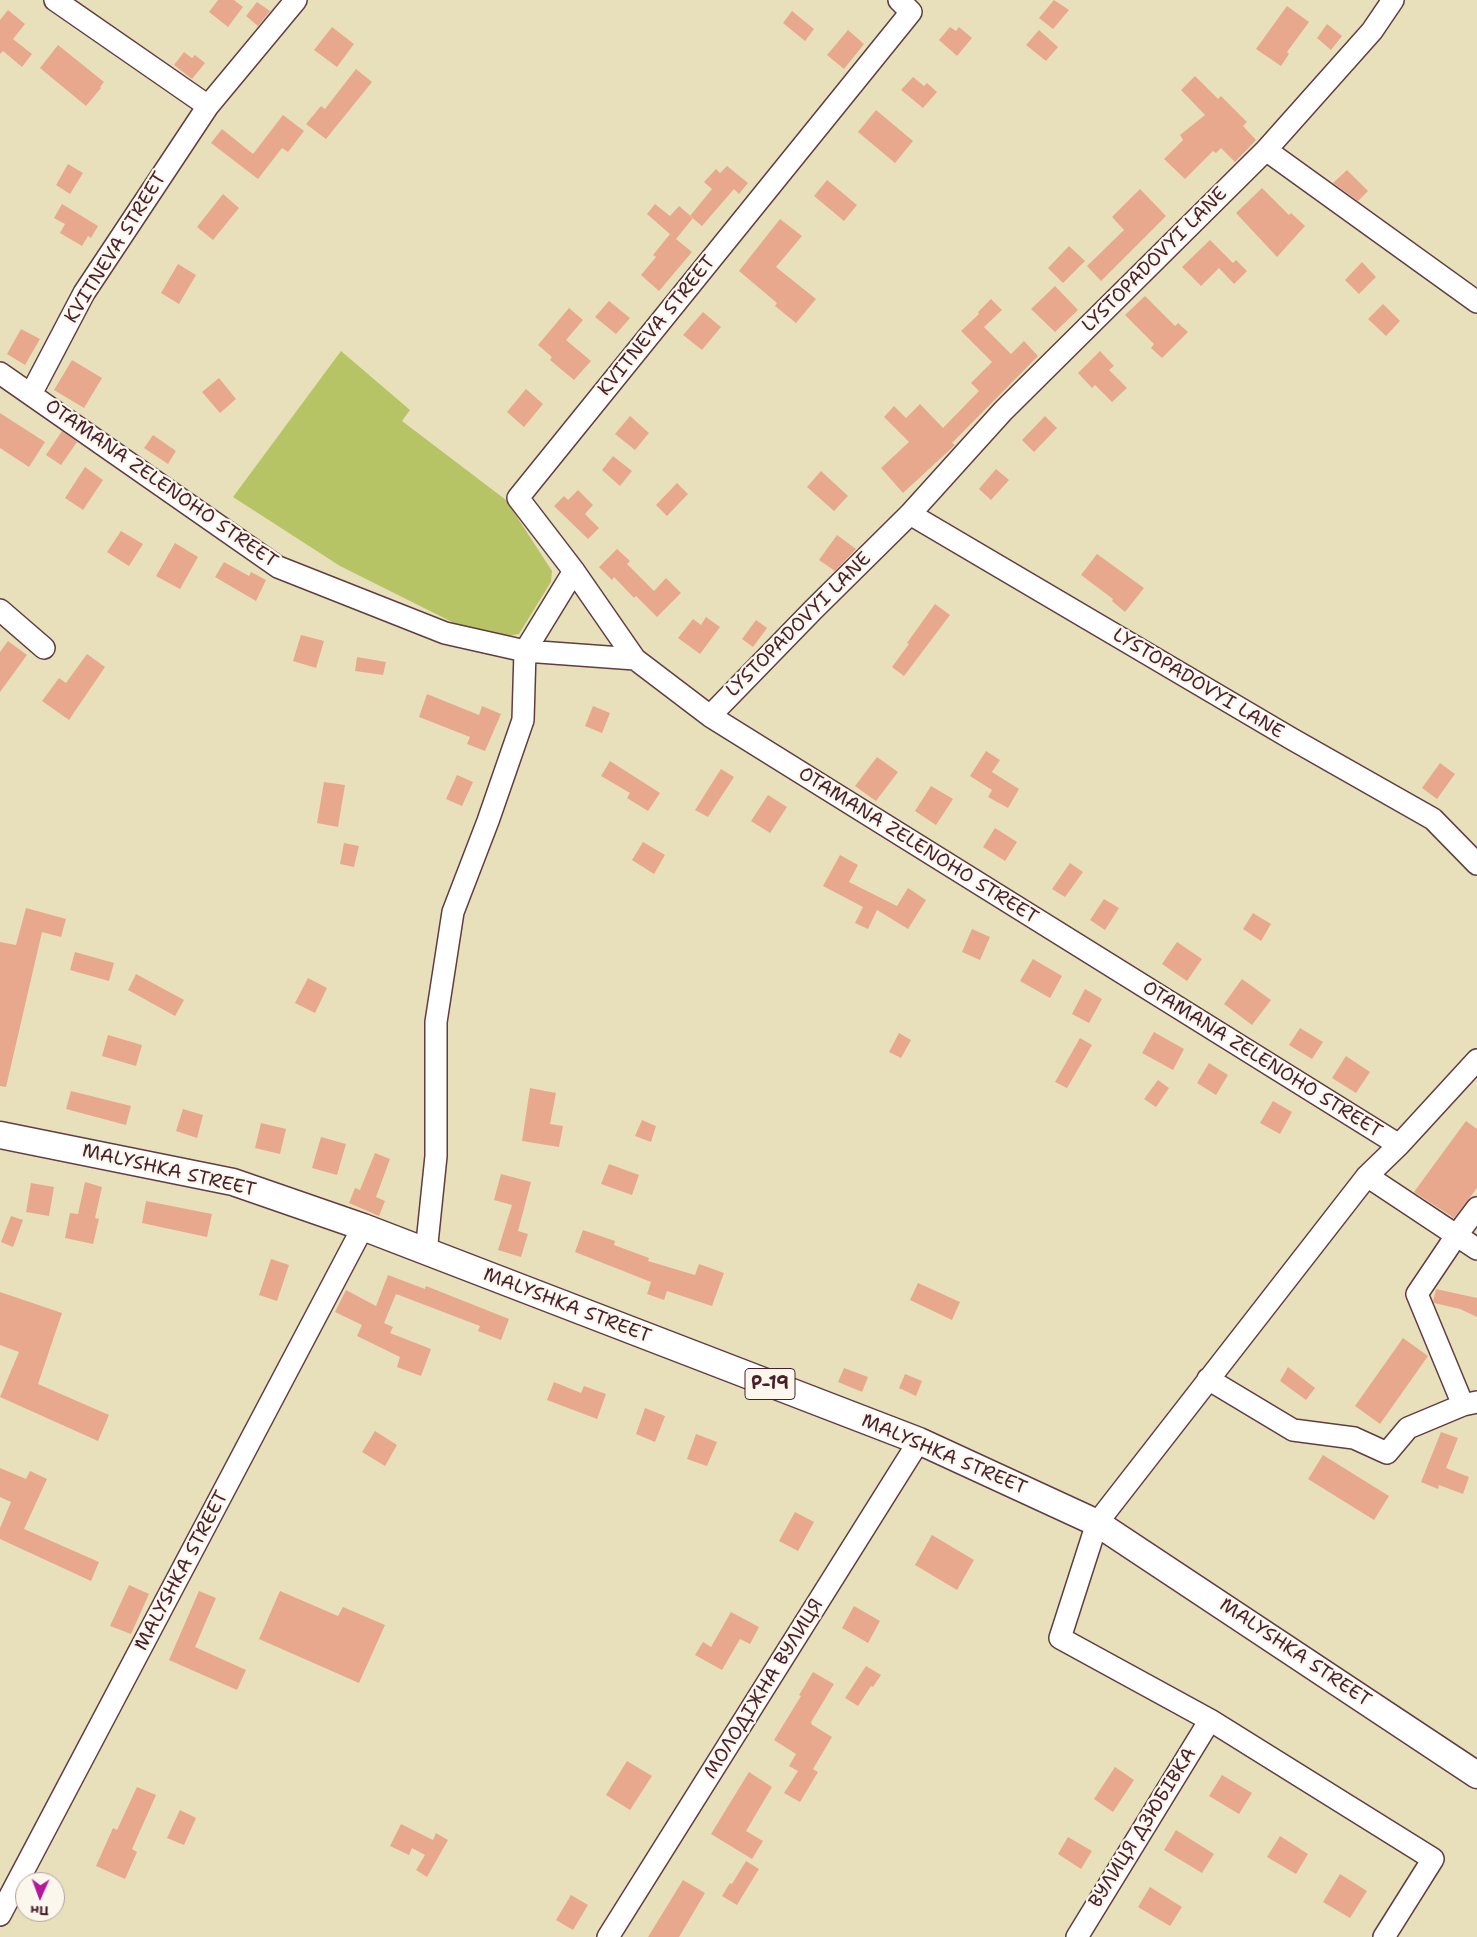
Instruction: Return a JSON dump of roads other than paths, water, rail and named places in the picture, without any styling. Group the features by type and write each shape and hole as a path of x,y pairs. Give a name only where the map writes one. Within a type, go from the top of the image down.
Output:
{"main road":[{"name":"MALYSHKA STREET","path":"0,1135 232,1182 363,1227 920,1441 1096,1523 1477,1775"}],"street":[{"path":"55,0 208,106"},
{"name":"KVITNEVA STREET","path":"31,394 84,293 208,106 296,0"},
{"name":"LYSTOPADOVYI LANE","path":"710,716 910,514 1003,412 1266,150 1372,32 1393,0"},
{"name":"KVITNEVA STREET","path":"635,659 574,570 518,498 910,4"},
{"path":"1266,150 1477,302"},
{"name":"OTAMANA ZELENOHO STREET","path":"0,373 278,567 445,632 525,651 635,659 710,716 1399,1145 1367,1176 1096,1523"},
{"name":"LYSTOPADOVYI LANE","path":"910,514 1292,739 1433,819 1477,864"},
{"path":"426,1252 436,1156 436,1022 451,921 523,720 525,651 574,570"},
{"path":"0,610 44,648"},
{"path":"1399,1145 1477,1060"},
{"path":"1367,1176 1477,1249"},
{"path":"1208,1379 1293,1430 1354,1438 1387,1452 1408,1428 1470,1404 1417,1294 1477,1208"},
{"name":"MALYSHKA STREET","path":"0,1915 363,1227"},
{"name":"МОЛОДІЖНА ВУЛИЦЯ","path":"608,1937 920,1441"},
{"path":"1096,1523 1060,1638 1210,1720 1433,1860 1384,1937"},
{"name":"ВУЛИЦЯ ДЗЮБІВКА","path":"1077,1937 1210,1720"}]}
